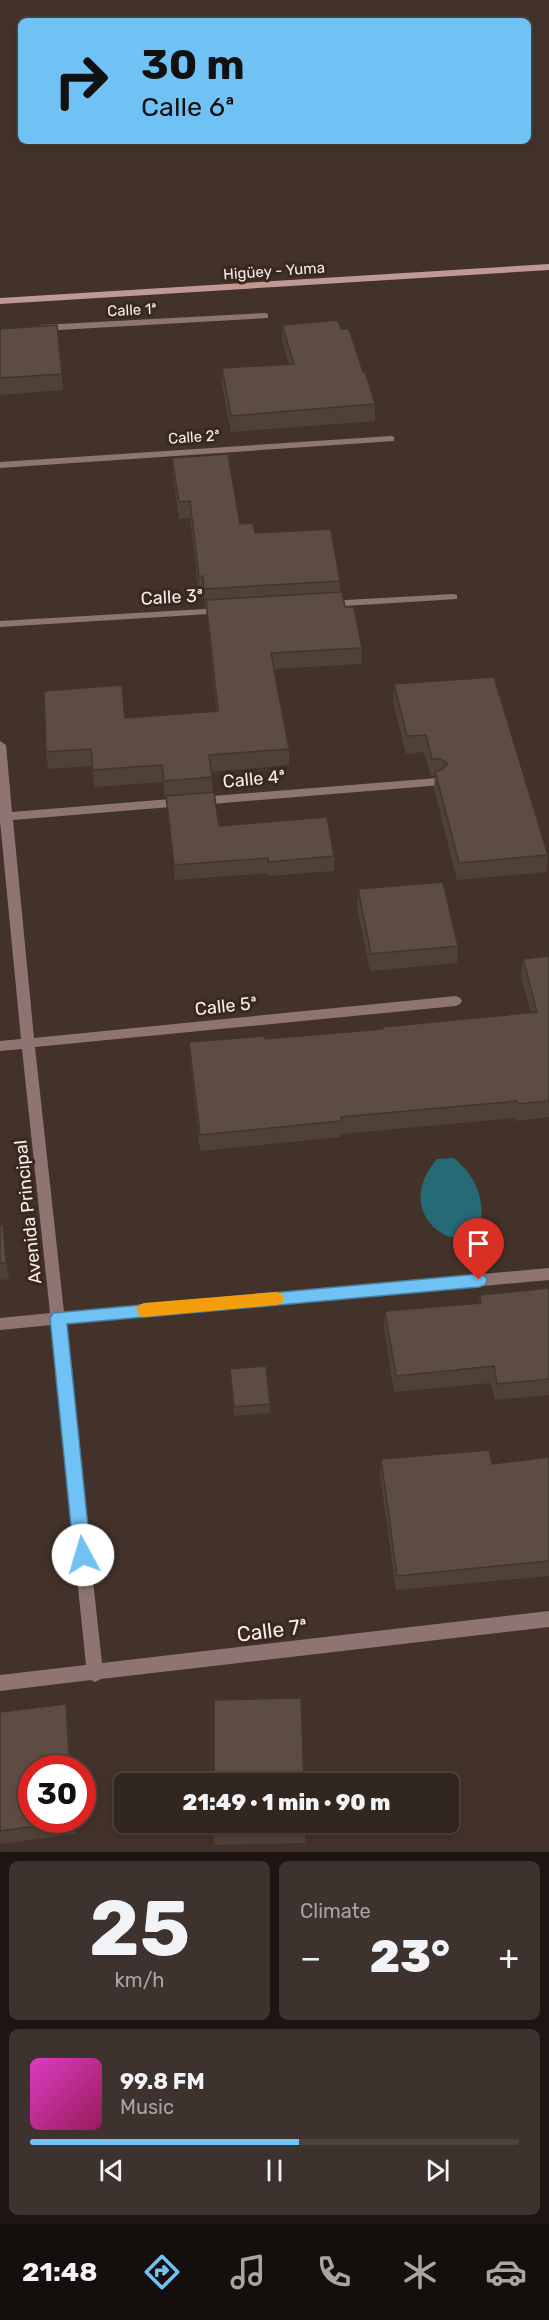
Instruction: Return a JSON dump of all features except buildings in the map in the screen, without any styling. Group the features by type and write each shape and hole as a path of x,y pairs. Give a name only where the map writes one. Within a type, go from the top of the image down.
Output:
{"main road":[{"name":"Higüey - Yuma","path":"0,301 549,267"}],"street":[{"name":"Calle 1ª","path":"34,328 265,316"},
{"name":"Calle 2ª","path":"0,465 391,439"},
{"path":"322,605 453,597"},
{"name":"Calle 3ª","path":"0,624 238,610"},
{"name":"Avenida Principal","path":"0,745 3,817 95,1674"},
{"name":"Calle 4ª","path":"3,817 438,782"},
{"name":"Calle 5ª","path":"0,1046 456,1001"},
{"path":"0,1324 549,1274"},
{"name":"Calle 7ª","path":"0,1683 95,1674 434,1631 549,1619"}],"water":[{"path":"454,1158 472,1179 481,1205 479,1226 470,1236 456,1238 441,1233 428,1221 421,1204 423,1183 437,1159"}],"slow traffic":[{"path":"144,1310 276,1298"}],"route":[{"path":"83,1555 58,1318 479,1280"}]}
